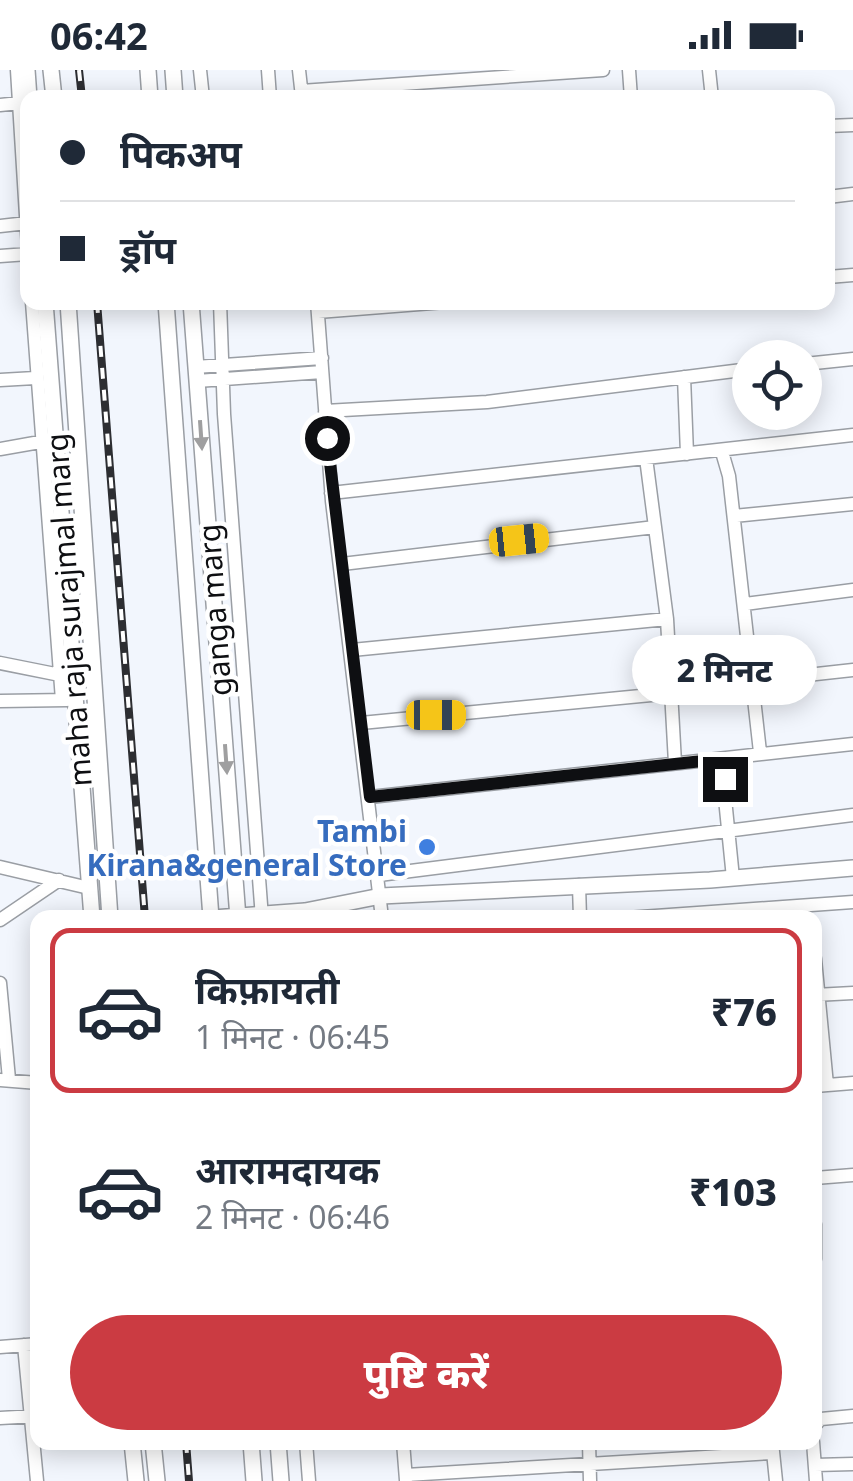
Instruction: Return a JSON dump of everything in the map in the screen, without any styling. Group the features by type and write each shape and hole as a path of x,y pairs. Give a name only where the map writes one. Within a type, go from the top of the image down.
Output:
{"street":[{"path":"351,90 603,70"},
{"path":"32,310 60,675 68,700"},
{"name":"maha raja surajmal marg","path":"45,310 68,700 91,910"},
{"name":"maha raja surajmal marg","path":"69,310 109,910"},
{"name":"ganga marg","path":"167,310 211,910"},
{"name":"ganga marg","path":"191,310 237,910"},
{"path":"220,310 262,910"},
{"path":"317,310 332,493 382,910"},
{"path":"822,362 853,359"},
{"path":"196,374 322,365"},
{"path":"325,411 487,402 732,372"},
{"path":"684,377 687,454"},
{"path":"0,380 35,378"},
{"path":"332,493 722,452 853,434"},
{"path":"0,449 40,442"},
{"path":"722,452 734,516 760,752"},
{"path":"646,458 667,619 675,763"},
{"path":"734,516 853,504"},
{"path":"342,564 405,559 492,543 655,527"},
{"path":"745,604 853,590"},
{"path":"352,650 667,619"},
{"path":"0,663 60,675"},
{"path":"753,682 853,670"},
{"path":"361,723 672,693"},
{"path":"0,701 96,699"},
{"path":"370,797 484,788 760,752 853,744"},
{"path":"721,759 733,878"},
{"path":"379,875 853,815"},
{"path":"0,866 89,888"},
{"path":"302,910 381,896 853,868"},
{"path":"0,920 58,880"},
{"path":"579,885 580,910"},
{"path":"815,910 853,902"},
{"path":"0,983 10,1079"},
{"path":"822,995 853,993"},
{"path":"822,1086 853,1083"},
{"path":"822,1177 853,1175"},
{"path":"0,1347 30,1345"},
{"path":"0,1418 30,1416"},
{"path":"822,1419 853,1416"},
{"path":"36,1450 37,1481"},
{"path":"133,1450 136,1481"},
{"path":"153,1450 157,1481"},
{"path":"252,1450 254,1481"},
{"path":"279,1450 281,1481"},
{"path":"307,1450 309,1481"},
{"path":"404,1450 406,1478 749,1450"},
{"path":"589,1450 590,1481"},
{"path":"772,1450 776,1481"},
{"path":"813,1450 816,1481"},
{"path":"814,1465 853,1464"}],"railway":[{"path":"79,70 81,90"},
{"path":"98,310 144,910"},
{"path":"187,1450 189,1481"}],"place":[{"name":"Tambi Kirana&general Store","path":"427,847"}],"route":[{"path":"327,438 370,797 484,788 721,759 725,779"}]}
